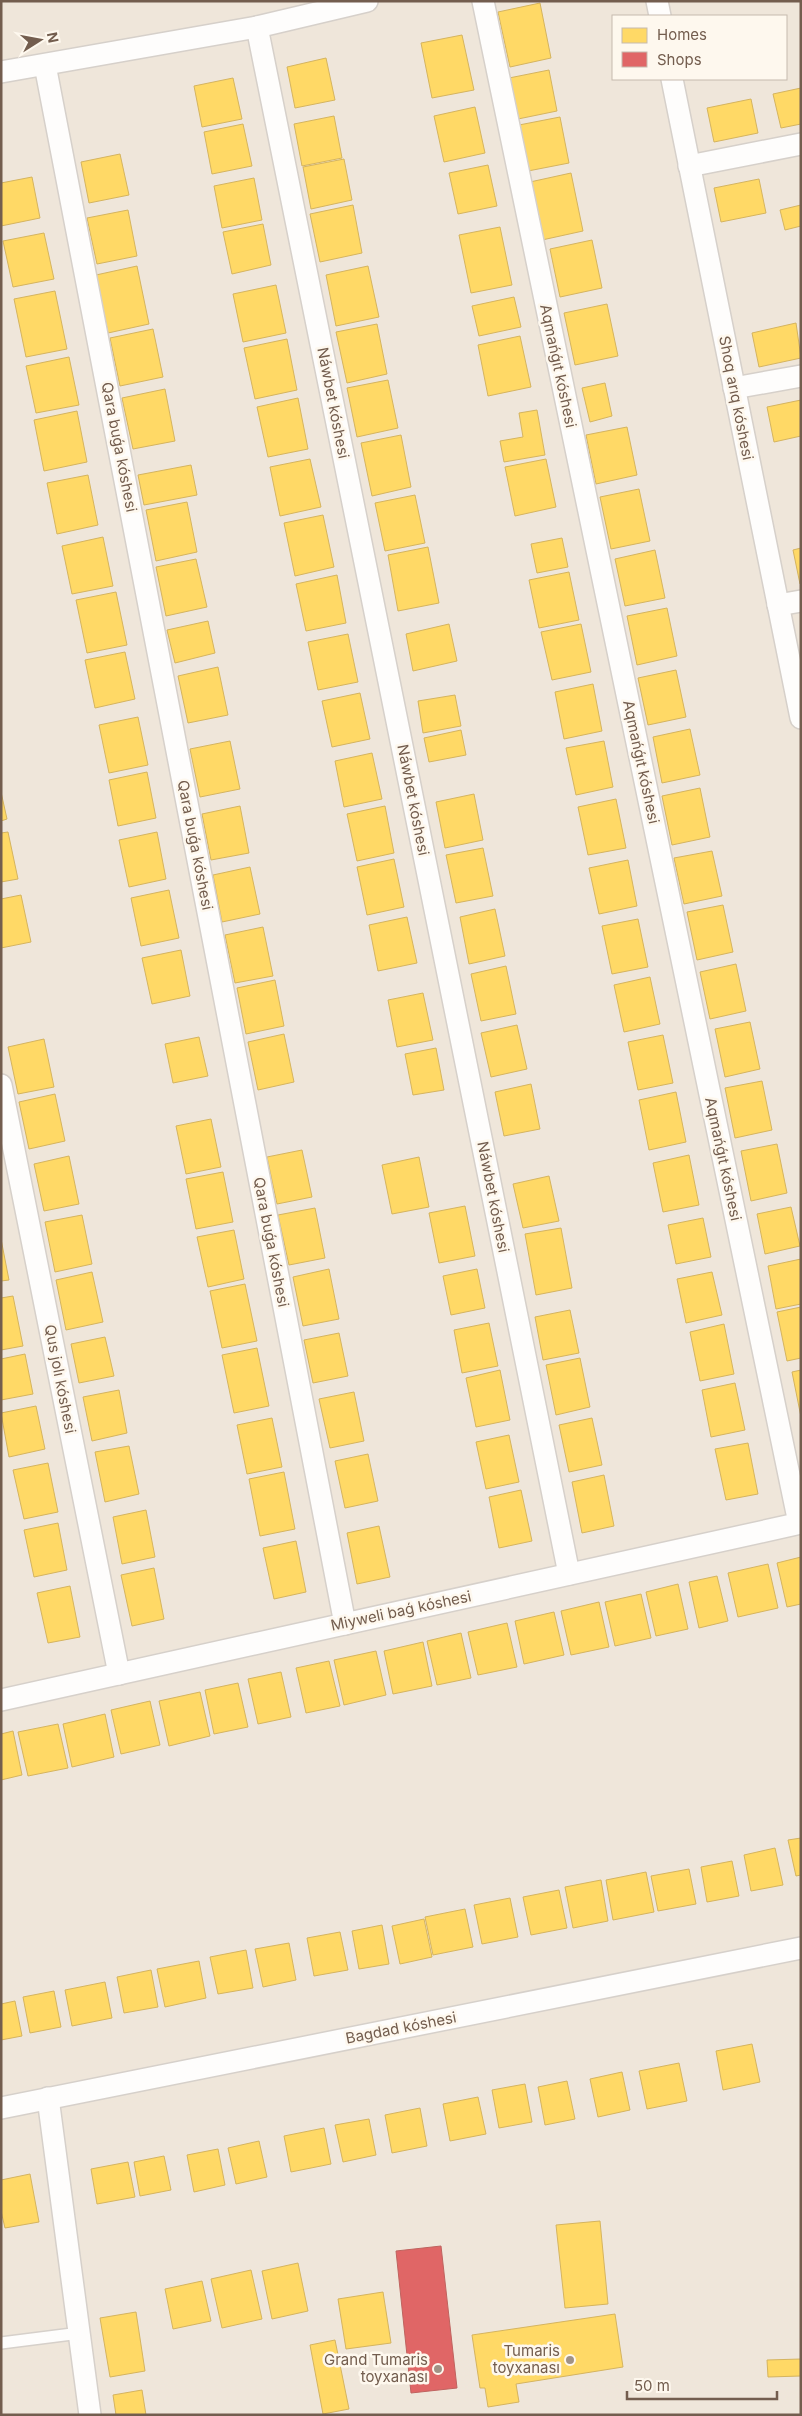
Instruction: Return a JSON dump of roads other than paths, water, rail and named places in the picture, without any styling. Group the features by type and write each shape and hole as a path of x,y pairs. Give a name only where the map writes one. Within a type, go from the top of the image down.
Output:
{"street":[{"path":"1,72 257,27 367,1"},
{"name":"Aqmańǵıt kóshesi","path":"483,1 800,1523"},
{"path":"657,1 660,15"},
{"name":"Náwbet kóshesi","path":"257,27 569,1574"},
{"name":"Qara buǵa kóshesi","path":"45,65 345,1624"},
{"name":"Shoq arıq kóshesi","path":"672,80 801,718"},
{"path":"689,166 801,144"},
{"path":"734,388 801,376"},
{"path":"778,605 801,601"},
{"name":"Qus jolı kóshesi","path":"1,1085 119,1674"},
{"name":"Miyweli baǵ kóshesi","path":"1,1700 800,1523"},
{"name":"Bagdad kóshesi","path":"1,2108 801,1948"},
{"path":"48,2098 90,2415"}],"lane":[{"path":"1,2343 80,2333"}],"place":[{"name":"Tumaris toyxanası","path":"570,2360"},
{"name":"Grand Tumaris toyxanası","path":"438,2369"}]}
